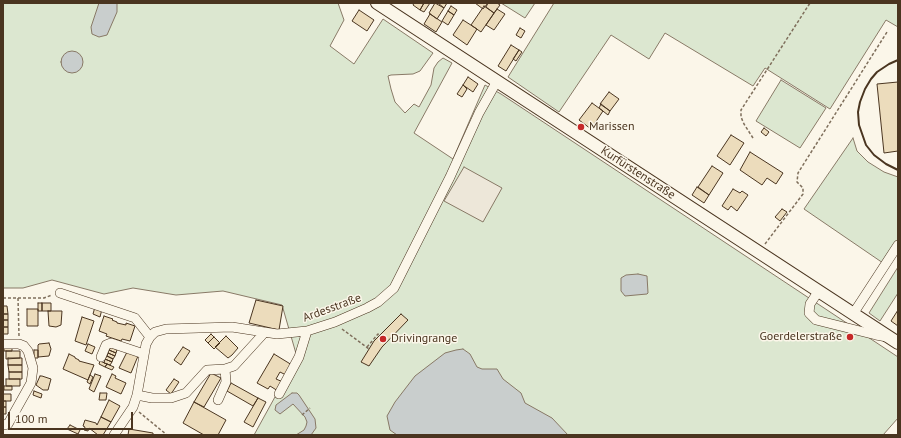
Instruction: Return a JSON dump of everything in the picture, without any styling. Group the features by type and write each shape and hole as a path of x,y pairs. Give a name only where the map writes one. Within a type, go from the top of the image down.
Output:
{"main road":[{"name":"Kurfürstenstraße","path":"377,3 893,340"}],"street":[{"name":"Ardesstraße","path":"150,336 160,330 166,329 232,327 277,334 307,331 335,322 378,302 394,288 450,177 479,113 497,81"},
{"path":"853,314 898,245"},
{"path":"818,292 810,304 810,313 816,320 893,340"},
{"path":"60,293 135,318 150,336 146,344 137,395 133,407 114,435"},
{"path":"279,394 299,357 307,331"},
{"path":"137,395 152,398 171,398 186,393 207,370 225,370 234,366 265,332"},
{"path":"101,357 106,345 111,343 144,354"},
{"path":"3,344 19,344 24,346 28,351 33,368 31,382 6,425"},
{"path":"218,400 226,382 225,370"}],"path":[{"path":"753,138 744,124 741,117 741,110 810,3"},
{"path":"759,252 803,194 803,188 797,182 798,173 887,32"},
{"path":"3,298 44,298 60,293"},
{"path":"18,298 19,344"},
{"path":"335,322 339,327 368,348 380,336"},
{"path":"133,407 167,435"},
{"path":"302,415 310,408"}],"green space":[{"path":"3,3 338,3 344,20 330,46 354,64 383,19 433,53 420,71 413,74 388,76 395,102 405,113 414,104 419,107 431,85 434,68 438,62 443,58 452,63 414,133 453,159 485,85 501,94 898,357 898,418 883,435 254,435 297,357 282,305 223,291 176,295 133,288 104,294 52,280 23,288 3,288"},
{"path":"501,3 535,3 525,18"},
{"path":"554,3 898,3 898,27 886,20 830,109 765,68 753,86 665,33 649,59 611,35 559,112 508,77"},
{"path":"781,80 826,108 800,148 756,121"},
{"path":"853,138 857,151 868,162 884,172 898,177 898,239 883,263 804,209"},
{"path":"898,267 898,293 880,321 869,313"}],"shaded area":[{"path":"99,3 117,3 117,12 107,35 99,37 92,34 91,27"},
{"path":"72,51 80,54 83,62 80,70 72,73 64,70 61,62 64,54"},
{"path":"464,167 502,188 483,222 444,201"},
{"path":"638,274 647,276 648,293 625,296 621,291 621,278 626,275"},
{"path":"463,349 470,354 477,367 482,369 497,369 503,379 521,393 525,403 552,418 568,435 397,435 390,430 387,416 395,402 415,376 445,353"},
{"path":"292,393 297,393 299,395 315,419 316,428 311,435 296,435 304,430 307,422 305,417 293,404 280,414 275,410 276,405"}],"building":[{"path":"414,3 424,3 420,10 413,5"},
{"path":"424,3 430,3 424,12 420,10"},
{"path":"435,3 444,8 437,19 429,13"},
{"path":"438,3 447,3 444,8"},
{"path":"475,3 488,3 483,9"},
{"path":"488,3 497,3 500,5 494,13 486,7"},
{"path":"451,6 457,10 454,15 448,11"},
{"path":"484,6 494,13 481,32 471,25"},
{"path":"497,9 505,14 494,30 486,25"},
{"path":"359,10 374,20 367,31 352,21"},
{"path":"448,11 454,15 448,25 442,21"},
{"path":"430,14 442,22 436,32 424,24"},
{"path":"463,20 477,29 467,45 453,35"},
{"path":"520,28 525,31 521,38 516,35"},
{"path":"511,45 519,50 506,71 498,66"},
{"path":"519,50 522,52 516,61 513,59"},
{"path":"468,77 478,84 473,92 463,85"},
{"path":"898,82 898,151 884,153 877,84"},
{"path":"463,85 467,89 462,97 457,94"},
{"path":"609,92 619,99 610,111 600,104"},
{"path":"592,103 603,111 591,129 579,120"},
{"path":"601,104 610,111 608,115 599,108"},
{"path":"764,128 769,132 766,136 761,132"},
{"path":"731,135 744,143 730,165 717,156"},
{"path":"750,152 783,173 776,184 767,178 762,185 740,170"},
{"path":"712,166 723,173 709,195 698,187"},
{"path":"697,187 709,195 704,203 692,195"},
{"path":"733,189 740,193 742,191 748,195 737,211 731,206 728,210 722,206"},
{"path":"782,209 787,212 780,221 775,217"},
{"path":"256,300 283,306 279,330 249,323"},
{"path":"38,303 42,303 42,311 38,311"},
{"path":"42,303 51,303 51,311 42,311"},
{"path":"3,306 7,306 8,314 3,314"},
{"path":"95,307 102,309 100,317 93,314"},
{"path":"27,309 38,309 38,326 27,326"},
{"path":"898,310 898,326 891,321"},
{"path":"48,311 62,311 61,325 56,327 49,326"},
{"path":"3,314 8,314 8,320 3,320"},
{"name":"Drivingrange","path":"401,314 408,320 382,347 369,366 361,362 374,341"},
{"path":"104,316 113,319 112,320 117,323 126,325 126,323 135,326 130,341 122,339 121,341 106,336 107,334 99,331"},
{"path":"82,317 94,321 86,345 75,341"},
{"path":"3,320 8,320 8,327 3,327"},
{"path":"3,327 8,327 8,334 3,334"},
{"path":"211,334 214,337 208,343 205,340"},
{"path":"226,336 238,348 228,358 215,347"},
{"path":"214,337 220,343 214,349 208,343"},
{"path":"49,343 51,349 49,356 38,357 38,345"},
{"path":"88,344 95,347 92,354 85,351"},
{"path":"111,347 117,350 116,353 109,350"},
{"path":"183,347 190,351 181,365 174,360"},
{"path":"4,348 12,348 12,351 4,351"},
{"path":"34,350 38,350 38,358 34,358"},
{"path":"109,350 116,353 115,356 108,353"},
{"path":"6,351 20,351 20,358 6,359"},
{"path":"127,352 138,356 131,373 119,368"},
{"path":"108,353 115,356 113,359 107,356"},
{"path":"69,354 79,361 94,365 88,380 63,369"},
{"path":"274,354 292,365 286,375 280,372 276,379 283,382 278,391 270,386 268,389 257,383"},
{"path":"107,356 113,359 112,362 105,359"},
{"path":"8,358 22,358 22,365 8,365"},
{"path":"105,359 112,362 110,365 104,363"},
{"path":"100,361 107,364 105,367 99,364"},
{"path":"107,364 114,367 112,370 105,367"},
{"path":"8,365 22,365 22,372 9,372"},
{"path":"9,372 22,372 22,379 9,379"},
{"path":"211,373 221,378 204,407 194,402"},
{"path":"95,374 101,376 94,392 89,389"},
{"path":"112,374 116,376 115,378 126,383 121,394 106,387"},
{"path":"90,375 93,377 90,384 87,382"},
{"path":"40,376 51,379 48,390 43,390 36,385"},
{"path":"6,379 20,379 20,386 6,386"},
{"path":"174,379 179,382 171,394 166,390"},
{"path":"231,383 258,398 253,406 227,391"},
{"path":"4,386 12,386 12,390 4,390"},
{"path":"34,391 42,394 41,398 33,395"},
{"path":"100,393 107,393 106,400 99,400"},
{"path":"3,394 11,394 11,401 3,401"},
{"path":"258,398 266,402 253,427 244,422"},
{"path":"109,400 120,406 111,422 101,417"},
{"path":"3,401 6,401 6,407 3,407"},
{"path":"194,402 226,420 218,435 204,435 183,423"},
{"path":"3,407 6,407 6,414 3,414"},
{"path":"101,417 111,422 103,435 98,435 89,428 88,431 84,430 85,427 83,426 85,420 96,423 97,425"},
{"path":"70,425 80,430 78,434 67,429"},
{"path":"129,429 153,433 153,435 128,435"}],"wall":[{"path":"898,60 877,72 871,79 865,89 858,112 859,125 866,145 874,155 886,164 898,170"}],"place":[{"name":"Marissen","path":"581,127"},
{"name":"Goerdelerstraße","path":"850,337"},
{"name":"Drivingrange","path":"383,339"}]}
